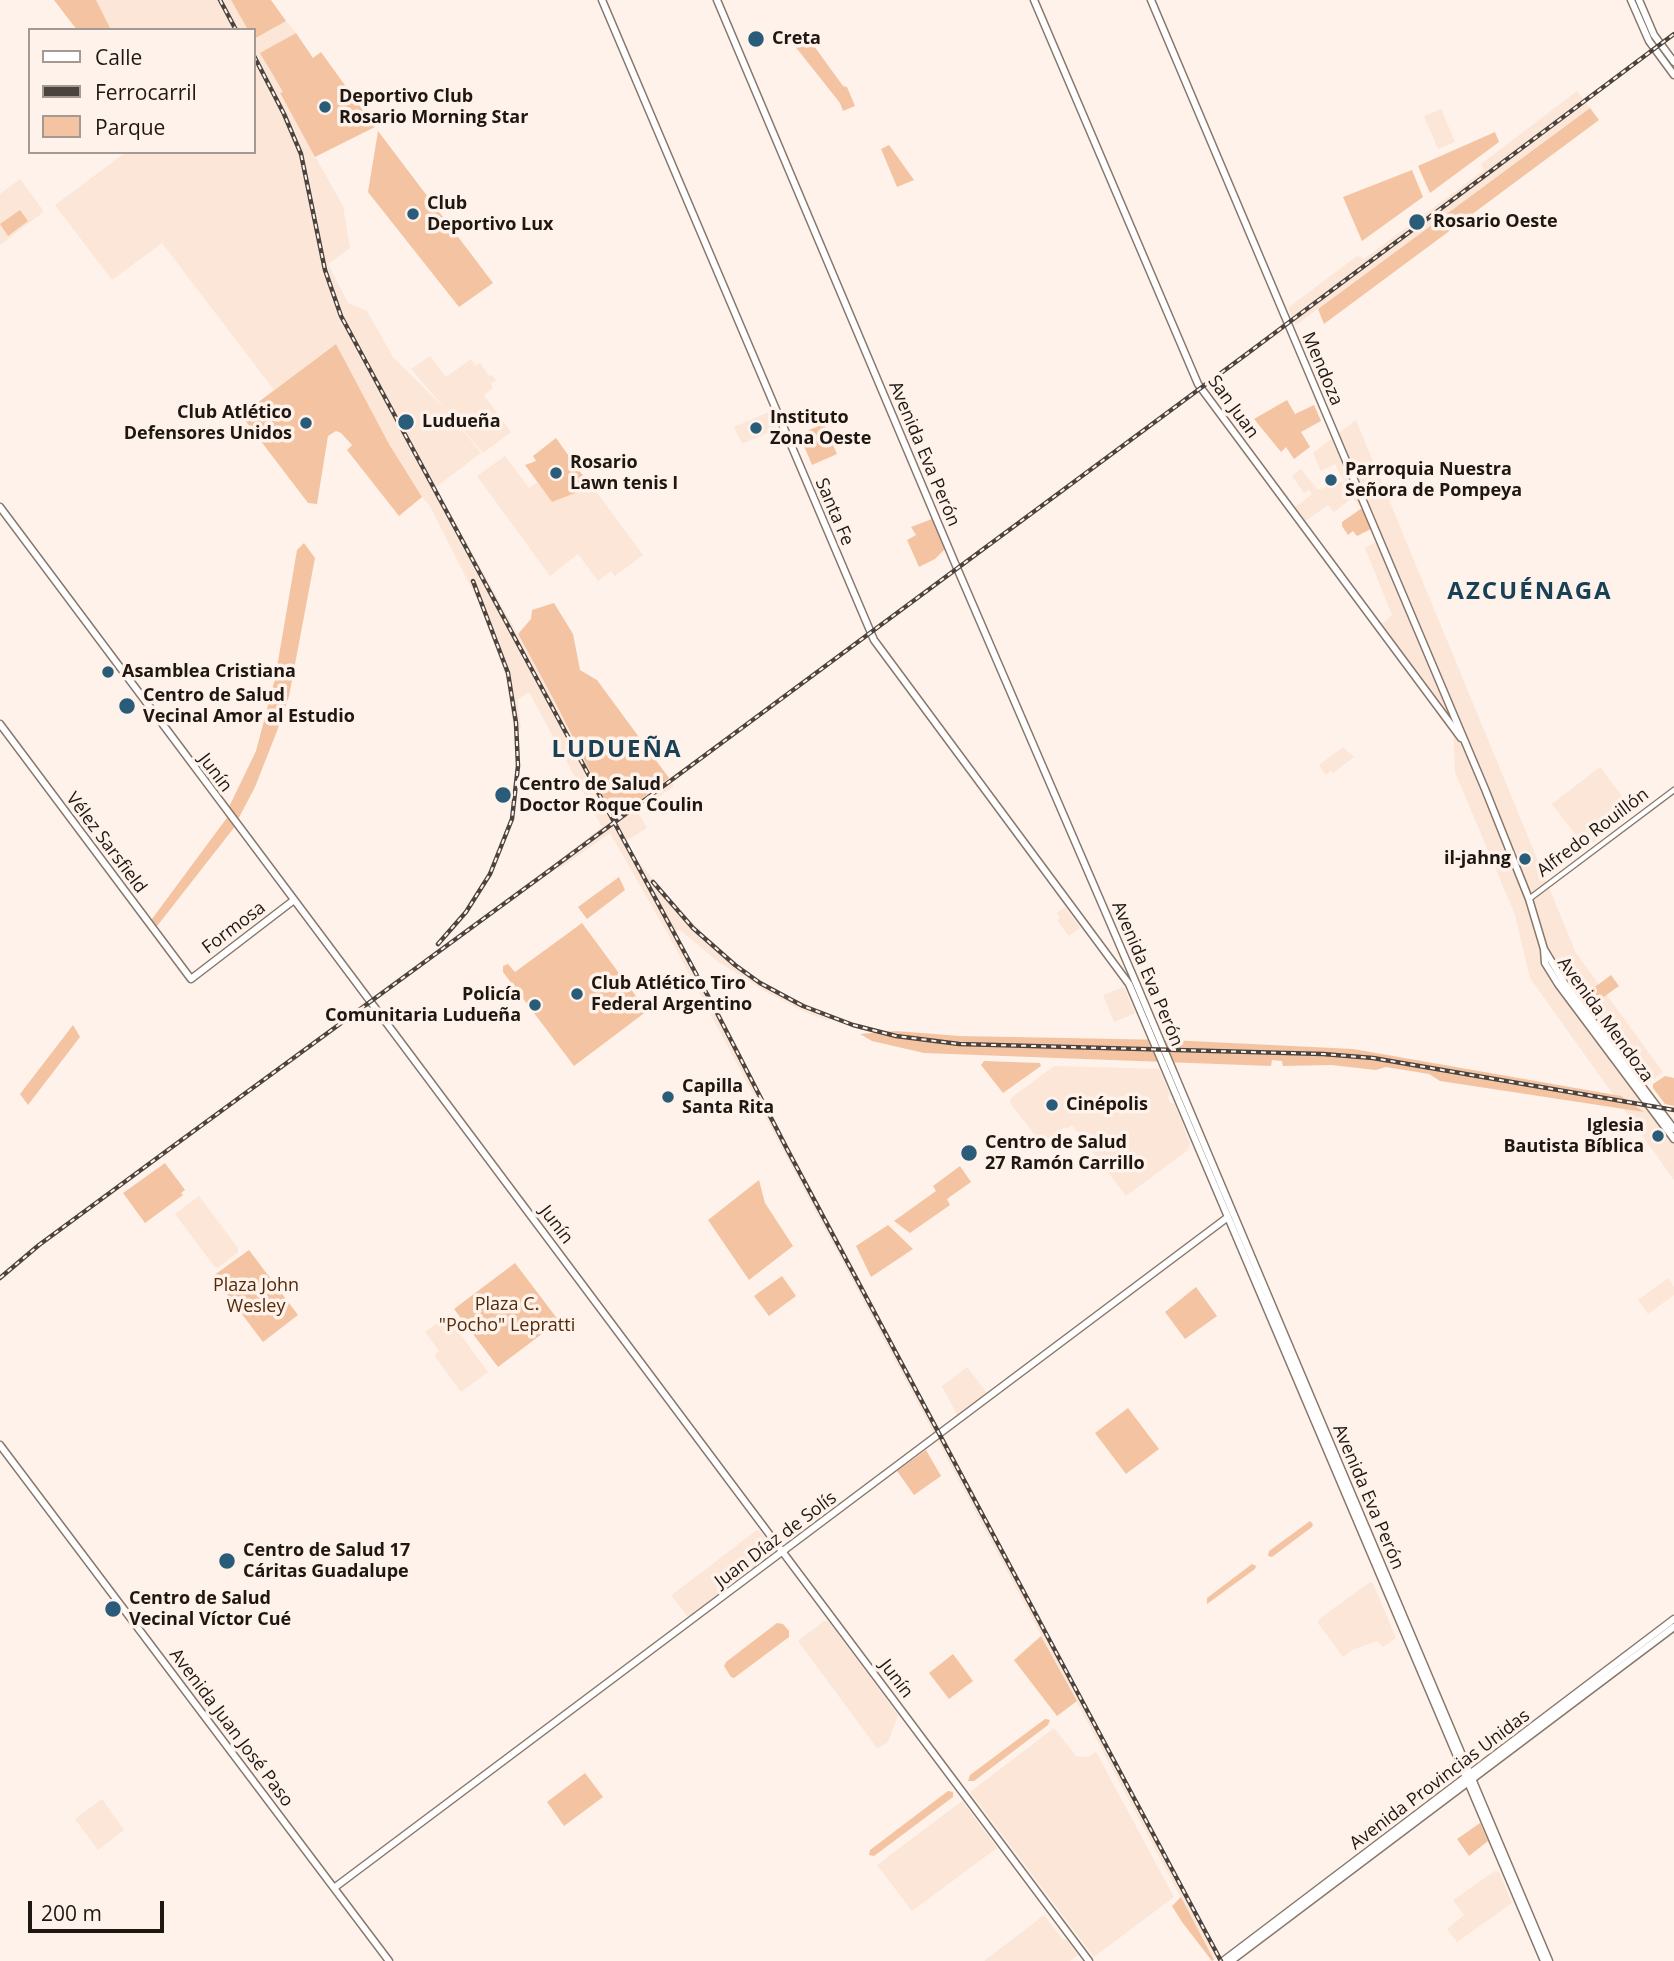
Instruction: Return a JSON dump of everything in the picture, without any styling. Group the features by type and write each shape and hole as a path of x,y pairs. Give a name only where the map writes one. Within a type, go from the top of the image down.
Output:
{"main road":[{"name":"Santa Fe","path":"602,0 874,640 1129,984"},
{"name":"Avenida Eva Perón","path":"717,0 1544,1961"},
{"name":"San Juan","path":"1034,0 1198,384 1468,748"},
{"name":"Mendoza","path":"1151,0 1468,748"},
{"path":"1631,0 1649,41 1674,75"},
{"path":"1639,0 1654,35 1674,62"},
{"name":"Junín","path":"0,507 1089,1961"},
{"name":"Vélez Sarsfield","path":"0,724 191,979"},
{"name":"Avenida Mendoza","path":"1468,748 1529,900 1544,949 1545,962 1558,984 1674,1139"},
{"name":"Formosa","path":"191,979 294,900"},
{"name":"Avenida Mendoza","path":"1544,949 1564,984 1674,1129"},
{"name":"Avenida Eva Perón","path":"1129,984 1230,1216"},
{"name":"Juan Díaz de Solís","path":"334,1888 1230,1216"},
{"name":"Avenida Juan José Paso","path":"0,1445 389,1961"},
{"name":"Avenida Provincias Unidas","path":"1231,1961 1674,1619"},
{"name":"Avenida Provincias Unidas","path":"1223,1961 1674,1627"},
{"name":"Avenida Eva Perón","path":"1469,1779 1549,1961"}],"street":[{"name":"Alfredo Rouillón","path":"1529,900 1674,790"}],"shaded area":[{"path":"96,0 231,0 247,28 110,28"},
{"path":"286,21 296,33 261,53 283,92 280,94 343,206 350,248 328,264 348,303 367,311 393,357 446,410 481,453 436,487 556,704 613,819 669,778 674,786 638,812 647,828 626,841 634,855 660,889 716,947 752,975 792,998 832,1015 829,1021 766,992 717,961 679,929 675,933 1220,1956 1214,1960 669,936 610,833 559,869 554,864 602,827 529,692 517,700 521,729 514,730 506,677 478,601 430,506 389,444 336,344 274,390 162,243 112,280 55,205 123,154 256,154 256,38"},
{"path":"1577,91 1590,108 1296,325 1288,308 1357,256 1364,259 1484,170 1481,164"},
{"path":"1441,109 1455,142 1438,149 1424,116"},
{"path":"20,179 43,210 0,245 0,194"},
{"path":"430,356 446,377 471,359 475,366 480,363 489,376 492,375 496,380 491,384 493,388 484,395 511,432 483,453 411,369"},
{"name":"Instituto Zona Oeste","path":"769,412 777,429 742,444 734,427"},
{"path":"1356,420 1576,953 1663,1072 1643,1087 1674,1129 1674,1180 1530,978 1515,915 1455,772 1453,723 1382,624 1392,615 1365,548 1376,542 1371,529 1374,512 1362,508 1352,498 1334,512 1328,505 1304,522 1294,508 1312,494 1309,490 1304,493 1292,476 1301,469 1318,490 1344,481 1335,464 1321,471 1313,453"},
{"path":"505,456 529,488 538,482 552,502 592,486 643,555 615,576 611,571 598,581 578,554 550,576 477,476"},
{"path":"1343,747 1354,757 1333,773 1331,771 1326,775 1319,765"},
{"path":"1600,767 1634,812 1586,848 1552,804"},
{"path":"1065,907 1080,928 1069,936 1057,920 1060,918 1057,913"},
{"path":"1124,987 1135,1013 1114,1022 1103,995"},
{"path":"1054,1066 1159,1069 1170,1095 1167,1097 1171,1104 1174,1103 1190,1143 1188,1150 1126,1196 1072,1125 1042,1144 1010,1103 1011,1098"},
{"path":"199,1196 238,1248 238,1252 218,1268 175,1214"},
{"path":"1668,1278 1674,1287 1674,1295 1648,1314 1638,1300"},
{"path":"447,1316 488,1372 461,1392 434,1355 439,1351 425,1332"},
{"path":"967,1367 987,1393 957,1415 942,1386"},
{"path":"757,1530 775,1552 687,1616 673,1594"},
{"path":"1370,1582 1373,1583 1396,1638 1383,1647 1377,1641 1352,1650 1343,1657 1318,1623 1319,1619"},
{"path":"824,1621 828,1621 898,1715 888,1742 880,1747 877,1748 798,1641"},
{"path":"1054,1728 1076,1756 1088,1757 1096,1752 1174,1897 1094,1957 970,1792"},
{"path":"102,1799 124,1830 98,1850 75,1819"},
{"path":"962,1801 997,1848 912,1911 877,1865"},
{"path":"1495,1871 1499,1872 1512,1903 1457,1942 1447,1929 1464,1915 1453,1900"},
{"path":"1044,1915 1078,1955 1070,1961 984,1961"}],"green space":[{"path":"54,0 96,0 110,28 75,28"},
{"path":"231,0 271,0 286,21 256,38 256,28 247,28"},
{"name":"Deportivo Club Rosario Morning Star","path":"296,33 313,58 321,52 375,127 315,157 260,53"},
{"path":"809,39 843,86 847,87 855,106 843,111 840,103 794,45"},
{"path":"1590,108 1599,120 1324,324 1318,309"},
{"name":"Club Deportivo Lux","path":"378,131 493,283 459,307 368,192"},
{"path":"1495,132 1499,142 1430,193 1418,166"},
{"path":"889,145 914,180 897,187 881,149"},
{"path":"1412,170 1423,197 1362,241 1343,197"},
{"path":"20,210 28,221 8,236 0,224"},
{"name":"Club Atlético Defensores Unidos","path":"336,344 389,444 422,497 399,516 347,450 352,445 341,433 336,431 328,436 317,504 308,503 241,415"},
{"path":"1287,400 1295,414 1314,405 1321,421 1301,432 1310,447 1294,459 1286,447 1281,452 1254,419"},
{"path":"824,424 837,454 812,465 799,434"},
{"name":"Rosario Lawn tenis I","path":"556,438 591,487 552,502 525,465 536,461 533,456"},
{"path":"1362,508 1371,529 1357,536 1353,531 1348,535 1342,522"},
{"path":"932,519 945,549 935,559 919,567 907,540 916,535 911,527"},
{"path":"304,543 315,558 289,696 277,731 255,787 233,829 154,930 149,923 229,815 227,811 256,751 275,679 297,550"},
{"path":"554,603 573,634 580,670 597,680 669,778 614,819 518,634 531,619 532,610"},
{"path":"619,877 625,890 587,919 578,907"},
{"name":"Club Atlético Tiro Federal Argentino","path":"582,923 647,1011 574,1066 503,972 503,966 508,964 515,972"},
{"path":"1611,975 1619,986 1591,1006 1583,996"},
{"path":"73,1025 80,1037 28,1105 20,1094"},
{"path":"896,1031 960,1036 1170,1040 1353,1049 1621,1096 1644,1112 1440,1081 1429,1074 1386,1067 1376,1070 1331,1065 1283,1066 1282,1061 1272,1060 1271,1066 924,1053 872,1041 860,1034"},
{"path":"984,1061 1040,1063 1041,1066 1003,1093 981,1065"},
{"path":"1665,1076 1674,1078 1674,1106 1665,1104 1653,1088 1653,1084"},
{"path":"165,1163 185,1190 181,1193 183,1195 145,1223 123,1193"},
{"path":"960,1166 971,1182 947,1199 950,1205 910,1233 894,1221 936,1191 933,1186"},
{"path":"759,1180 765,1203 793,1246 749,1280 708,1220"},
{"path":"888,1225 913,1249 871,1277 856,1246"},
{"name":"Plaza John Wesley","path":"249,1250 298,1315 263,1342 213,1276"},
{"name":"Plaza C. \"Pocho\" Lepratti","path":"515,1263 559,1321 498,1367 454,1309"},
{"path":"782,1276 796,1296 769,1316 754,1296"},
{"path":"1196,1287 1217,1316 1185,1339 1165,1312"},
{"path":"1128,1408 1159,1449 1126,1474 1095,1433"},
{"path":"926,1450 941,1476 914,1495 897,1471"},
{"path":"1310,1521 1312,1527 1272,1557 1268,1556 1269,1551"},
{"path":"1252,1564 1256,1566 1255,1569 1207,1604 1207,1598"},
{"path":"777,1623 783,1624 789,1631 789,1637 734,1678 731,1677 724,1666 726,1662"},
{"path":"1041,1636 1077,1701 1057,1716 1014,1660"},
{"path":"953,1654 973,1681 949,1699 929,1673"},
{"path":"1045,1719 1050,1720 1048,1725 974,1781 968,1781 970,1775"},
{"path":"585,1773 603,1797 564,1826 547,1802"},
{"path":"948,1791 953,1792 953,1797 874,1856 869,1855 870,1850"},
{"path":"1480,1823 1488,1841 1469,1856 1457,1839"},
{"path":"1181,1897 1214,1960 1212,1961 1172,1906"}],"railway":[{"path":"220,0 235,28"},
{"path":"0,1278 39,1245 550,870 1674,34"},
{"path":"256,60 301,154 325,270 341,316 715,1009 787,1149 1221,1961"},
{"path":"438,944 466,912 490,874 512,819 518,766 516,723 508,673 473,581"},
{"path":"653,882 693,928 760,983 803,1006 853,1025 896,1036 959,1044 1323,1054 1373,1058 1674,1110"}],"place":[{"name":"Creta","path":"756,39"},
{"name":"Deportivo Club Rosario Morning Star","path":"325,107"},
{"name":"Club Deportivo Lux","path":"413,214"},
{"name":"Rosario Oeste","path":"1417,222"},
{"name":"Ludueña","path":"406,422"},
{"name":"Club Atlético Defensores Unidos","path":"306,423"},
{"name":"Instituto Zona Oeste","path":"756,428"},
{"name":"Rosario Lawn tenis I","path":"556,473"},
{"name":"Parroquia Nuestra Señora de Pompeya","path":"1331,480"},
{"name":"Asamblea Cristiana","path":"108,672"},
{"name":"Centro de Salud Vecinal Amor al Estudio","path":"127,706"},
{"name":"Centro de Salud Doctor Roque Coulin","path":"503,795"},
{"name":"il-jahng","path":"1525,859"},
{"name":"Club Atlético Tiro Federal Argentino","path":"577,994"},
{"name":"Policía Comunitaria Ludueña","path":"535,1005"},
{"name":"Capilla Santa Rita","path":"668,1097"},
{"name":"Cinépolis","path":"1052,1105"},
{"name":"Iglesia Bautista Bíblica","path":"1658,1136"},
{"name":"Centro de Salud 27 Ramón Carrillo","path":"969,1153"},
{"name":"Centro de Salud 17 Cáritas Guadalupe","path":"227,1561"},
{"name":"Centro de Salud Vecinal Víctor Cué","path":"113,1609"}],"district":[{"name":"AZCUÉNAGA","path":"1530,592"},
{"name":"LUDUEÑA","path":"617,750"}]}
